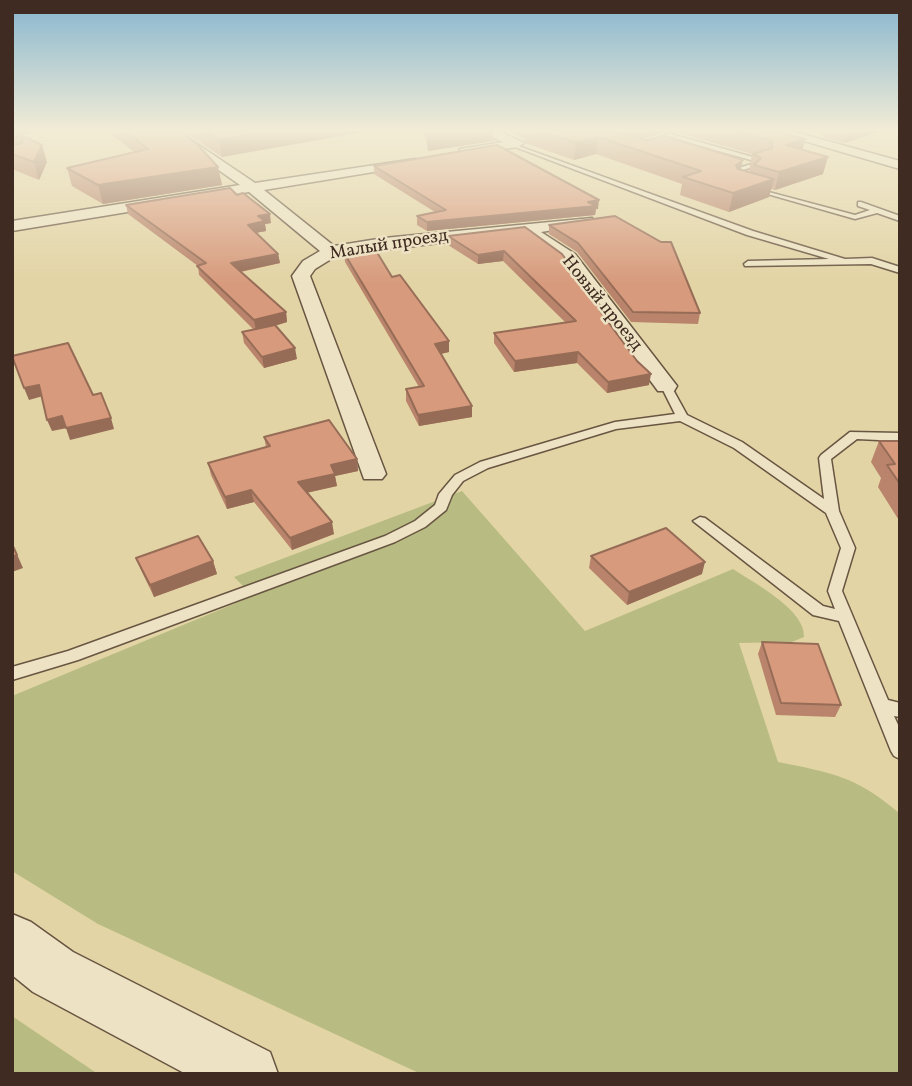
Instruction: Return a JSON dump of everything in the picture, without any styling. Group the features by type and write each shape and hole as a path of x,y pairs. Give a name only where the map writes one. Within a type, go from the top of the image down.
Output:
{"street":[{"path":"244,182 331,251"},
{"path":"12,226 291,182"},
{"name":"Малый проезд","path":"373,474 301,276 309,265 331,251 611,219"},
{"name":"Новый проезд","path":"532,228 533,234 569,258 666,386"},
{"path":"12,941 52,972 248,1074"}],"lane":[{"path":"611,182 750,233 846,262"},
{"path":"737,184 855,217 877,210"},
{"path":"861,204 900,219"},
{"path":"748,264 872,261 900,270"},
{"path":"666,386 682,416 738,445 832,511"},
{"path":"12,674 97,647 390,539 421,524 441,507 446,494 459,478 484,465 615,426 682,416"},
{"path":"900,438 854,435 825,458 832,511 848,548 835,591 900,751"},
{"path":"792,483 811,489 822,488 828,482"},
{"path":"700,521 818,611 846,617"},
{"path":"880,705 900,710"}],"green space":[{"path":"462,491 585,631 733,569 777,598 797,617 804,637 792,642 739,643 778,762 814,769 856,783 898,812 900,1074 421,1074 98,924 12,871 12,696 253,596 234,577"},
{"path":"12,1016 98,1074 12,1074"}],"building":[{"path":"92,182 120,182 98,185"},
{"path":"400,182 565,182 599,200 588,202 596,206 427,222 417,216 446,210"},
{"path":"698,182 766,182 733,193"},
{"path":"230,188 237,195 243,193 270,214 258,216 265,221 248,225 278,254 231,263 286,312 254,320 197,266 206,263 126,205"},
{"path":"615,216 661,242 671,242 700,313 633,312 578,243 549,225"},
{"path":"525,227 562,254 637,361 651,374 608,382 578,352 515,361 494,333 576,321 504,251 478,255 448,236"},
{"path":"375,249 392,277 400,275 449,341 435,344 472,406 418,415 406,389 424,386 344,253"},
{"path":"275,325 295,348 262,357 242,332"},
{"path":"68,343 93,395 101,393 111,418 66,428 62,416 47,420 39,385 24,388 12,356"},
{"path":"329,420 357,459 331,465 335,474 298,482 332,522 290,538 251,490 225,497 208,463 270,446 264,437"},
{"path":"879,441 900,441 900,484 887,465 895,464"},
{"path":"666,528 705,562 629,592 591,556"},
{"path":"198,536 213,561 150,585 136,558"},
{"path":"12,544 17,555 12,557"},
{"path":"762,642 818,644 841,705 781,703"}]}
